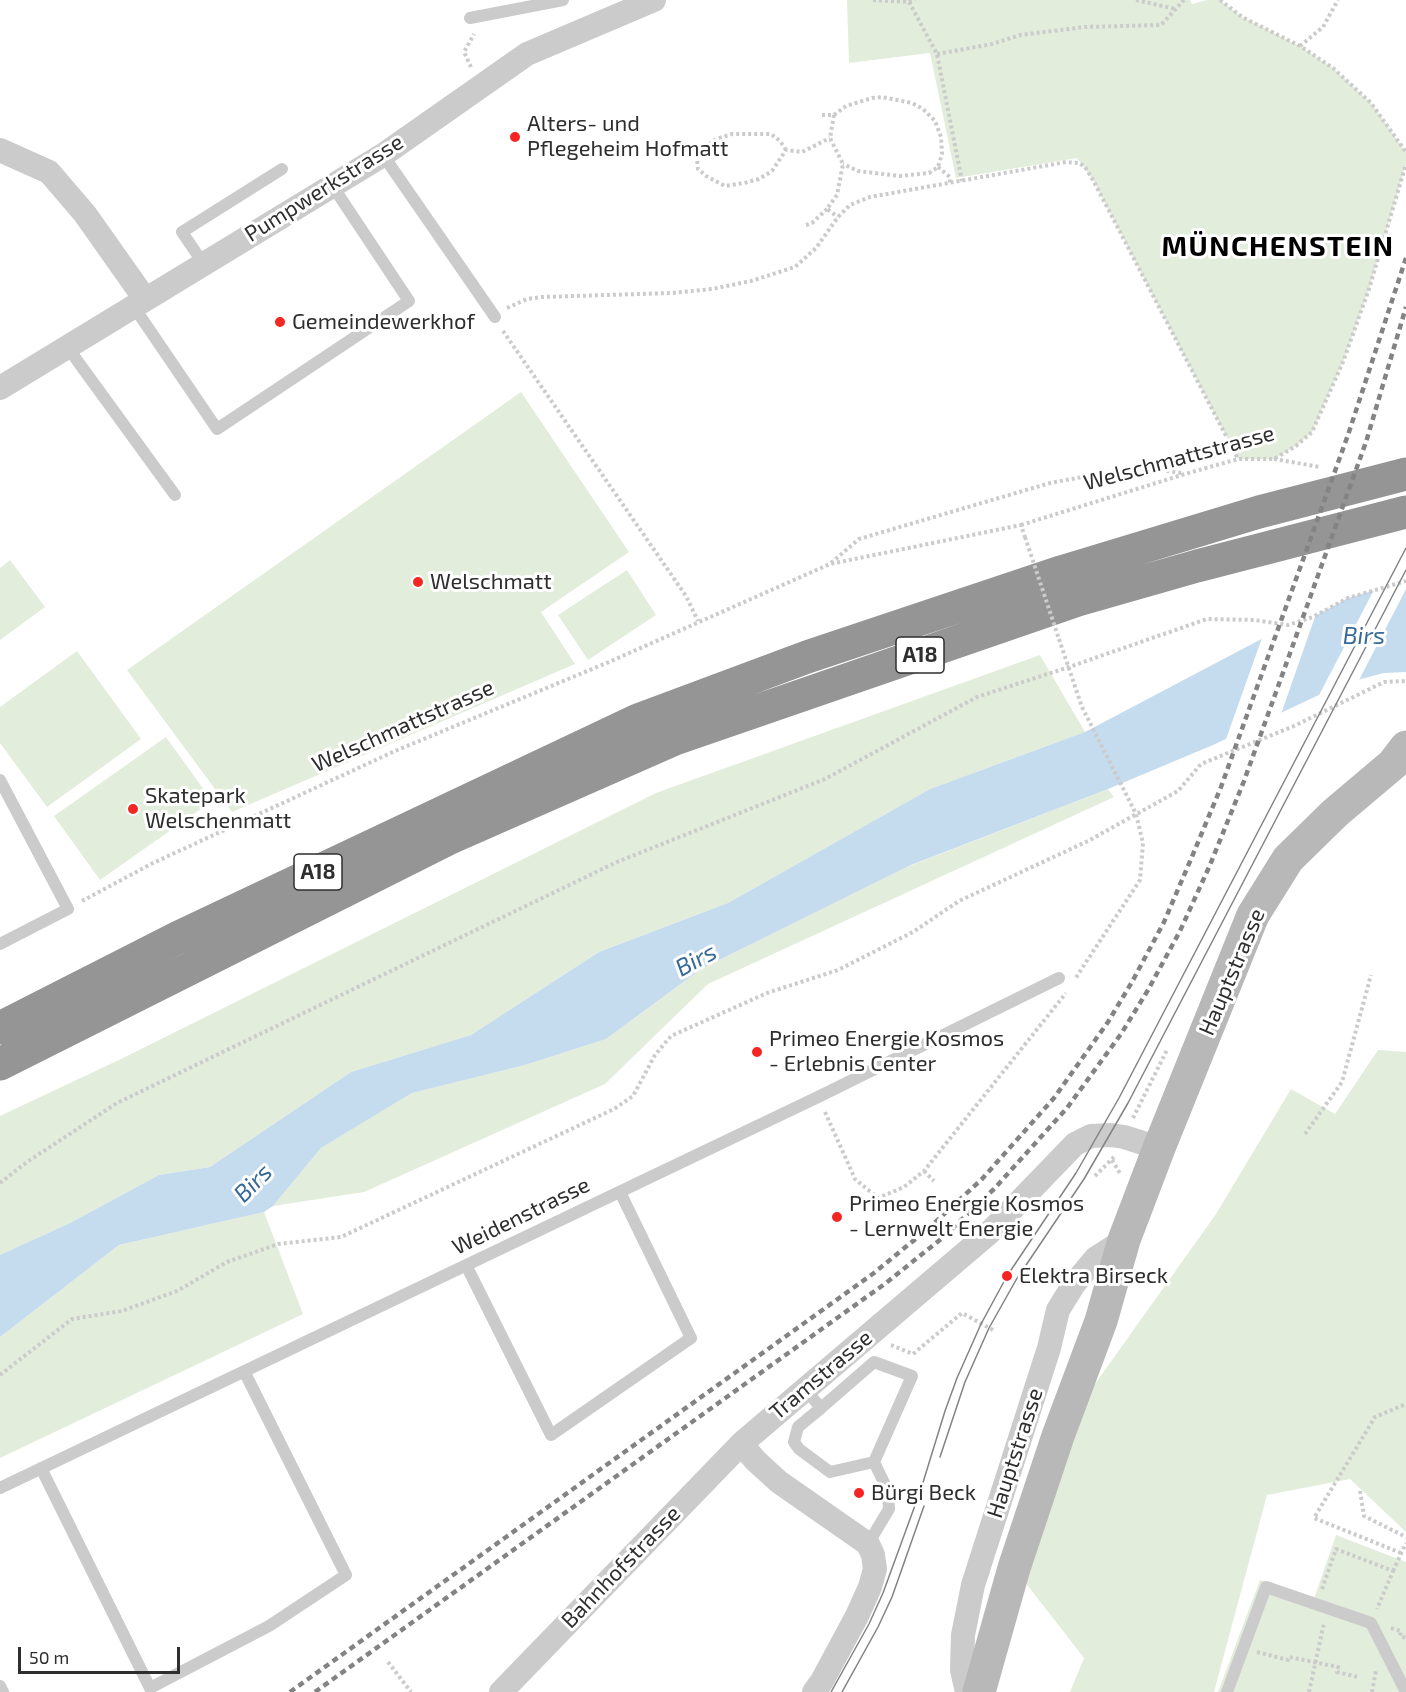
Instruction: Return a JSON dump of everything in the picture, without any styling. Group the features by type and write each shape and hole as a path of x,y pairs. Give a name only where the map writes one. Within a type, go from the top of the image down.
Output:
{"highway":[{"name":"A18","path":"0,1028 177,938 638,720 807,657 1061,572 1259,512 1406,474"},
{"name":"A18","path":"0,1064 448,839 675,739 1078,600 1197,566 1406,512"}],"main road":[{"name":"Hauptstrasse","path":"979,1692 1014,1568 1058,1436 1101,1321 1124,1240 1253,915 1288,860 1311,835 1393,764 1406,747"}],"street":[{"name":"Pumpwerkstrasse","path":"0,388 383,154 527,54 654,0"},
{"path":"0,150 49,172 86,214 140,303"},
{"name":"Tramstrasse","path":"741,1444 990,1232 1082,1139 1099,1135 1124,1137 1159,1148"},
{"name":"Hauptstrasse","path":"967,1692 962,1670 963,1635 973,1586 1058,1310 1074,1284 1096,1258 1124,1240"},
{"path":"741,1444 779,1482 868,1544 873,1555 875,1569 870,1587 857,1616 814,1692"},
{"name":"Bahnhofstrasse","path":"501,1692 741,1444"}],"lane":[{"path":"470,18 563,0"},
{"path":"383,154 495,317"},
{"path":"203,263 182,232 282,169"},
{"path":"140,303 217,429 409,301 332,185"},
{"path":"68,348 175,495"},
{"path":"0,780 68,909 0,944"},
{"name":"Weidenstrasse","path":"0,1488 818,1097 1059,978"},
{"path":"466,1265 551,1435 691,1338 620,1192"},
{"path":"868,1544 889,1509 888,1491 874,1462 912,1376 874,1362 798,1427 794,1442 799,1449 830,1472 874,1462"},
{"path":"41,1468 150,1690 269,1626 346,1575 244,1371"},
{"path":"805,1389 821,1408"},
{"path":"1227,1692 1266,1587 1371,1623 1406,1692"},
{"path":"0,1686 3,1692"}],"path":[{"path":"873,0 909,2 915,0"},
{"path":"1136,0 1176,9"},
{"path":"937,54 992,44 1020,35 1085,27 1161,25 1184,0"},
{"path":"1220,0 1242,17 1300,46 1333,68 1371,103 1406,152"},
{"path":"1300,46 1323,27 1338,0"},
{"path":"909,2 937,54 962,181"},
{"path":"470,18 475,33 464,52 481,85"},
{"path":"822,115 834,115 846,106 882,97 912,103 923,109 935,122 941,137 942,154 938,167 929,173 900,176 858,171 843,164"},
{"path":"806,225 812,223 837,195 843,164 830,138 834,115"},
{"path":"786,150 772,171 759,179 744,183 725,186 698,169 697,159 704,148 716,138 732,134 771,134 786,150 802,152 830,138"},
{"path":"698,621 686,596 495,317 526,299 672,293 712,289 781,273 795,267 816,248 838,217 850,206 870,197 1066,162 1079,163 1085,167 1238,459"},
{"name":"Welschmattstrasse","path":"68,909 151,864 395,751 609,662 830,564 1021,525 1238,459 1274,459 1296,446 1312,432 1343,362 1369,289 1406,164"},
{"path":"938,167 950,177 950,183"},
{"path":"827,208 838,217"},
{"path":"830,564 859,539 1050,483 1136,467 1185,474"},
{"path":"1021,525 1083,707 1136,814"},
{"path":"0,1183 27,1162 117,1103 617,862 825,779 977,697 1207,618 1254,620 1288,625 1313,616 1348,598 1406,580"},
{"path":"0,1375 72,1319 122,1311 177,1291 226,1262 278,1244 341,1237 614,1109 633,1096 655,1055 671,1036 767,993 838,970 914,932 959,901 1088,841 1178,791 1201,764 1294,726 1384,682 1406,681"},
{"path":"1305,1134 1342,1082 1371,975"},
{"path":"1095,1176 1112,1160 1168,1048"},
{"path":"818,1097 855,1179 878,1198 904,1187 924,1171 934,1181"},
{"path":"882,1341 913,1354 962,1313 993,1330"},
{"path":"1401,1553 1314,1518 1375,1417 1406,1404"},
{"path":"1360,1491 1364,1516 1406,1537"},
{"path":"1371,1623 1406,1543"},
{"path":"1321,1591 1336,1549 1393,1571"},
{"path":"1309,1692 1328,1608"},
{"path":"1391,1628 1401,1631 1400,1636 1406,1638"},
{"path":"1256,1652 1288,1660 1288,1657 1338,1667 1337,1672 1358,1677"},
{"path":"388,1662 411,1692"}],"green space":[{"path":"847,0 1190,0 1192,4 1207,0 1220,0 1242,17 1300,46 1333,68 1371,103 1406,152 1406,164 1369,289 1343,362 1312,432 1296,446 1274,459 1238,459 1093,180 1077,158 956,178 930,53 849,63"},
{"name":"Welschmatt","path":"521,392 629,552 541,612 575,664 232,812 127,670"},
{"path":"10,560 45,607 0,640 0,568"},
{"path":"627,570 656,615 588,660 558,615"},
{"path":"77,651 141,739 47,807 0,743 0,707"},
{"path":"1040,655 1085,732 930,789 728,903 599,952 471,1035 351,1072 210,1167 159,1175 70,1223 0,1255 0,1116 123,1058 656,793"},
{"name":"Skatepark Welschenmatt","path":"166,737 212,801 100,880 54,816"},
{"path":"1108,789 1114,797 708,984 605,1084 364,1192 273,1206 321,1148 412,1093 525,1065 606,1039 701,969 907,867"},
{"path":"1378,1050 1406,1052 1406,1532 1350,1479 1267,1495 1214,1692 1070,1692 1084,1658 1014,1568 1058,1436 1216,1214 1291,1089 1335,1114"},
{"path":"264,1212 303,1314 0,1458 0,1337 119,1245"},
{"path":"1336,1535 1406,1562 1406,1692 1218,1692 1260,1580 1314,1599"}],"water":[{"name":"Birs","path":"1406,581 1406,672 1384,673 1342,684 1213,745 1108,789 911,865 701,969 606,1039 525,1065 412,1093 321,1148 273,1206 264,1212 119,1245 0,1337 0,1255 70,1223 159,1175 210,1167 351,1072 471,1035 599,952 728,903 930,789 1085,732 1288,625 1313,617 1348,598"}],"pier":[{"path":"1406,578 1406,589 1357,684 1343,687 1317,699 1376,586"},
{"path":"1317,611 1280,717 1225,742 1263,635 1287,622"}],"tram line":[{"path":"831,1692 869,1624 883,1593 921,1489 957,1378 981,1324 1007,1276 1076,1173 1119,1098 1406,548"},
{"path":"940,1457 965,1382 989,1328 1016,1280 1084,1179 1128,1103 1406,570"},
{"path":"842,1692 892,1597 924,1506"}],"railway":[{"path":"290,1692 874,1273 930,1227 982,1179 1054,1098 1108,1022 1132,982 1164,922 1191,859 1221,787 1348,435 1406,258"},
{"path":"315,1692 886,1283 941,1239 994,1189 1067,1108 1121,1034 1148,990 1180,931 1210,865 1244,781 1366,442 1406,307"}],"place":[{"name":"Alters- und Pflegeheim Hofmatt","path":"515,137"},
{"name":"Gemeindewerkhof","path":"280,322"},
{"name":"Welschmatt","path":"418,582"},
{"name":"Skatepark Welschenmatt","path":"133,809"},
{"name":"Primeo Energie Kosmos - Erlebnis Center","path":"757,1052"},
{"name":"Primeo Energie Kosmos - Lernwelt Energie","path":"837,1217"},
{"name":"Elektra Birseck","path":"1007,1276"},
{"name":"Bürgi Beck","path":"859,1493"}],"district":[{"name":"MÜNCHENSTEIN","path":"1278,247"}]}
